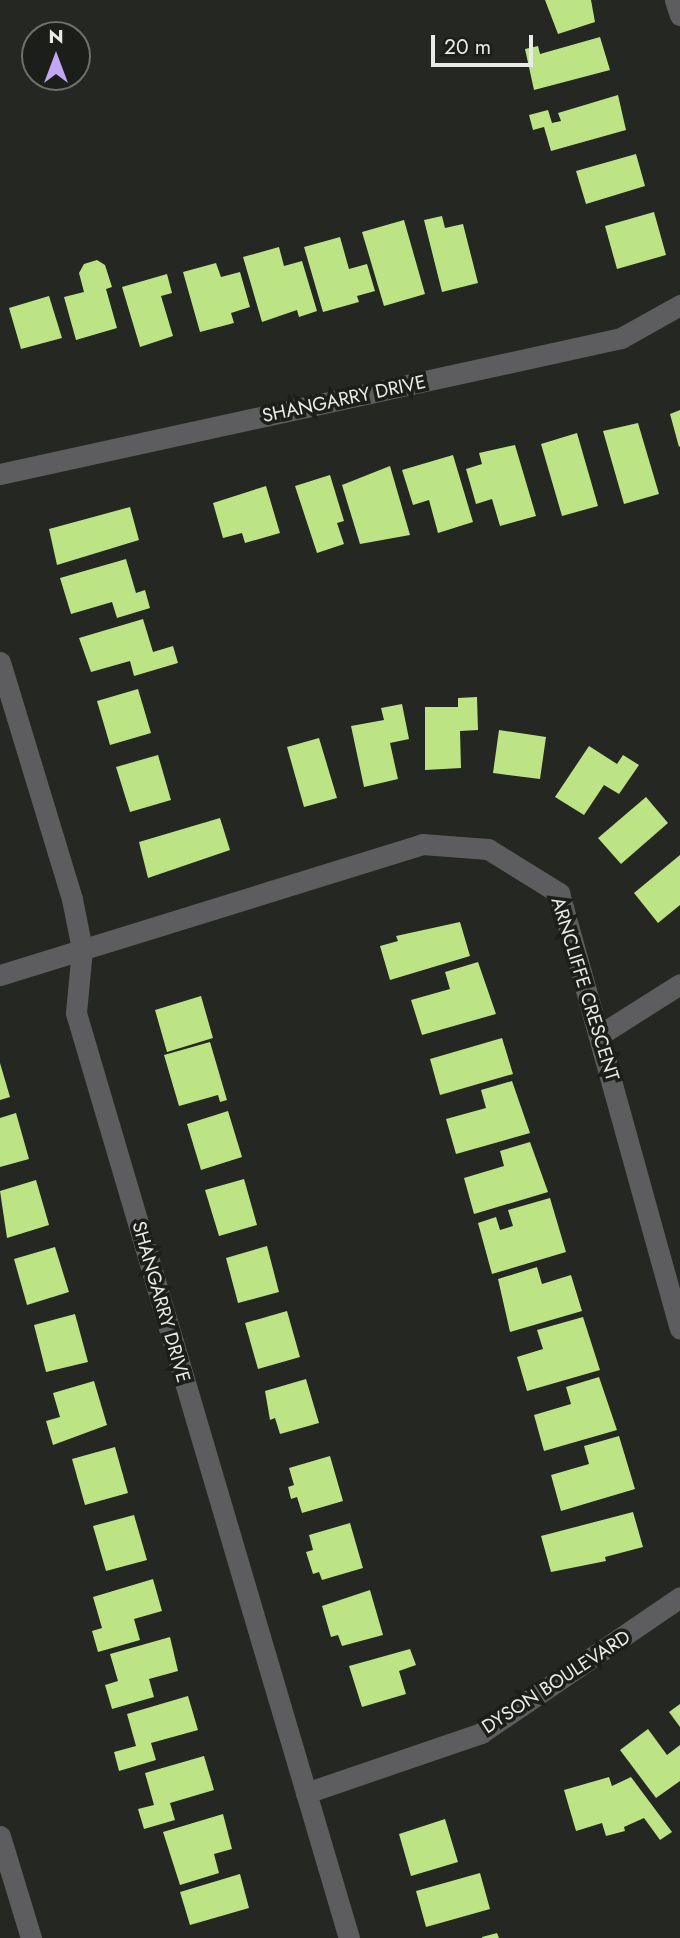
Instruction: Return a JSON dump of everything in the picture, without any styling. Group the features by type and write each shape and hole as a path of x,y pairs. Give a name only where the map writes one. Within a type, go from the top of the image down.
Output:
{"street":[{"path":"675,0 680,15"},
{"name":"SHANGARRY DRIVE","path":"0,474 621,338 680,305"},
{"name":"SHANGARRY DRIVE","path":"0,662 72,899 82,948 76,1013 349,1938"},
{"name":"ARNCLIFFE CRESCENT","path":"0,975 422,844 488,849 559,893 601,1034 680,1328"},
{"path":"601,1034 680,984"},
{"name":"DYSON BOULEVARD","path":"306,1793 481,1733 680,1597"},
{"path":"0,1836 31,1938"}],"building":[{"path":"545,0 591,0 595,22 558,34"},
{"path":"600,37 610,70 534,90 525,49 538,46 540,54"},
{"path":"618,95 626,130 551,151 544,127 533,130 529,115 548,110 552,123 561,121 558,113"},
{"path":"636,154 645,186 586,204 576,171"},
{"path":"654,212 666,255 617,269 605,226"},
{"path":"442,216 445,228 463,224 478,283 442,292 424,220"},
{"path":"404,220 425,294 384,306 362,232"},
{"path":"340,237 349,269 367,264 375,291 357,296 359,302 323,312 304,247"},
{"path":"279,247 284,266 302,261 317,311 299,317 297,310 262,322 243,257"},
{"path":"97,260 105,265 112,287 106,289 117,328 76,340 64,297 84,292 79,273 84,264"},
{"path":"216,263 221,277 240,272 250,307 231,313 234,323 200,332 183,272"},
{"path":"167,274 172,293 161,296 173,336 140,347 122,287"},
{"path":"49,296 62,338 21,349 9,308"},
{"path":"680,410 680,446 679,447 670,414"},
{"path":"638,423 659,494 624,504 603,431"},
{"path":"577,433 598,506 562,516 541,444"},
{"path":"515,445 536,516 500,526 492,499 476,504 466,469 482,464 479,453"},
{"path":"453,455 473,522 438,533 429,500 413,505 402,470"},
{"path":"390,466 410,535 360,544 342,485"},
{"path":"330,475 344,521 337,523 344,544 317,553 295,486"},
{"path":"266,486 280,533 245,543 242,533 223,538 213,503"},
{"path":"130,507 139,540 57,565 49,529"},
{"path":"126,559 136,593 145,590 150,608 117,618 112,602 71,614 60,578"},
{"path":"143,619 153,652 173,646 178,663 134,676 130,661 91,672 79,638"},
{"path":"138,689 151,733 110,745 97,701"},
{"path":"477,697 478,730 460,731 461,768 425,770 425,707 458,707 458,698"},
{"path":"402,704 409,739 390,743 398,779 364,787 351,726 384,720 381,708"},
{"path":"499,730 546,737 540,779 493,773"},
{"path":"319,738 337,798 304,807 287,747"},
{"path":"589,746 617,764 623,755 639,765 619,794 604,785 584,815 555,797"},
{"path":"158,755 171,800 130,812 116,767"},
{"path":"646,797 668,823 621,864 598,838"},
{"path":"220,818 230,850 148,878 139,842"},
{"path":"680,855 680,905 658,923 634,893"},
{"path":"460,922 470,956 390,980 380,946 398,941 396,936"},
{"path":"478,962 496,1014 422,1035 411,1000 450,989 445,972"},
{"path":"201,996 213,1038 167,1052 155,1010"},
{"path":"502,1038 513,1074 440,1095 430,1059"},
{"path":"210,1042 227,1100 220,1102 218,1095 179,1106 164,1055"},
{"path":"0,1063 10,1097 0,1100"},
{"path":"512,1081 530,1133 456,1154 446,1119 486,1108 481,1090"},
{"path":"228,1111 242,1157 201,1170 187,1124"},
{"path":"16,1113 29,1159 0,1167 0,1118"},
{"path":"530,1142 548,1192 474,1214 464,1178 504,1166 500,1151"},
{"path":"244,1179 257,1225 219,1236 205,1190"},
{"path":"36,1180 49,1225 7,1238 0,1191"},
{"path":"550,1198 566,1252 492,1274 478,1223 496,1217 500,1230 513,1226 508,1210"},
{"path":"267,1246 279,1292 238,1303 226,1258"},
{"path":"55,1247 69,1292 27,1305 14,1259"},
{"path":"537,1267 542,1284 571,1275 582,1311 510,1332 498,1279"},
{"path":"287,1311 300,1357 258,1369 245,1323"},
{"path":"75,1314 88,1362 46,1372 34,1325"},
{"path":"583,1317 600,1370 527,1391 517,1357 543,1349 537,1330"},
{"path":"599,1377 617,1430 544,1451 534,1415 571,1404 566,1387"},
{"path":"306,1379 319,1423 280,1434 275,1418 270,1420 265,1391"},
{"path":"94,1381 107,1425 53,1445 46,1421 60,1417 53,1393"},
{"path":"619,1436 635,1489 561,1511 551,1475 589,1464 584,1446"},
{"path":"115,1447 128,1493 85,1505 72,1459"},
{"path":"330,1456 343,1501 302,1513 297,1497 291,1499 288,1487 294,1485 289,1468"},
{"path":"633,1512 643,1547 605,1557 606,1561 551,1572 541,1536"},
{"path":"134,1515 147,1560 106,1571 93,1526"},
{"path":"350,1523 363,1568 322,1580 319,1572 313,1574 306,1552 313,1550 309,1535"},
{"path":"153,1579 162,1611 134,1619 140,1640 98,1652 92,1631 102,1628 93,1597"},
{"path":"370,1590 383,1635 342,1646 338,1635 331,1637 322,1606"},
{"path":"170,1637 178,1671 149,1679 154,1697 112,1709 105,1685 118,1681 110,1654"},
{"path":"410,1649 416,1665 399,1671 406,1694 362,1707 349,1666"},
{"path":"188,1696 198,1730 151,1743 156,1760 119,1771 114,1752 136,1746 127,1714"},
{"path":"680,1704 680,1727 669,1712"},
{"path":"648,1729 667,1755 680,1745 680,1781 656,1798 620,1750"},
{"path":"204,1756 214,1790 170,1803 175,1820 144,1829 138,1809 154,1805 145,1773"},
{"path":"609,1777 612,1786 631,1777 672,1832 660,1840 644,1818 624,1827 625,1831 606,1836 602,1823 576,1831 564,1790"},
{"path":"223,1814 232,1849 214,1854 219,1873 180,1885 163,1832"},
{"path":"445,1819 458,1862 411,1876 399,1834"},
{"path":"480,1873 490,1909 426,1927 416,1891"},
{"path":"240,1874 249,1908 190,1925 180,1892"},
{"path":"497,1933 499,1938 482,1938 482,1937"}]}
